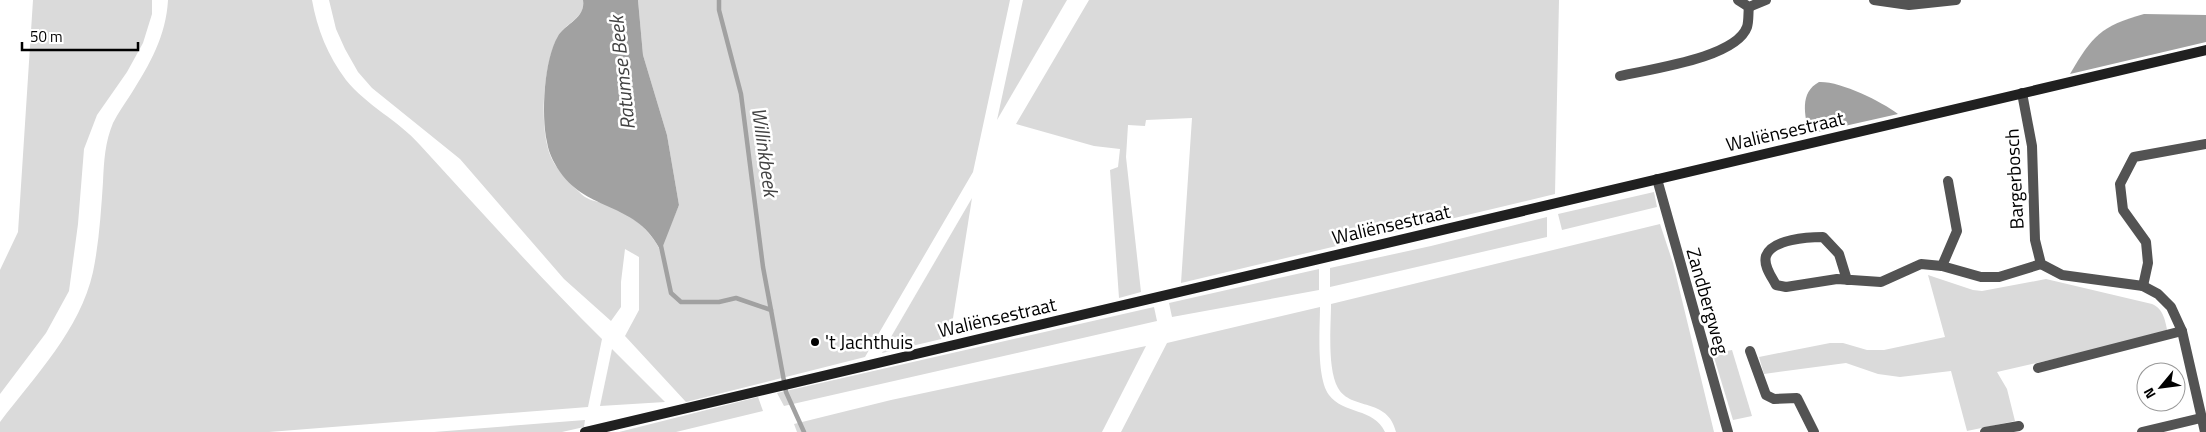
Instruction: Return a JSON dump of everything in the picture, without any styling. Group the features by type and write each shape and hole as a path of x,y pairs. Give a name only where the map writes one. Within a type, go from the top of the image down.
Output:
{"street":[{"path":"1738,0 1749,7"},
{"path":"1749,7 1766,0"},
{"path":"1874,0 1909,2 1956,0"},
{"path":"1620,76 1706,56 1729,47 1747,27 1749,7"},
{"name":"Waliënsestraat","path":"584,432 2206,50"},
{"name":"Bargerbosch","path":"2022,93 2032,146 2035,240 2041,264"},
{"path":"2143,286 2148,263 2146,242 2123,210 2120,184 2134,157 2206,144"},
{"name":"Zandbergweg","path":"1657,179 1728,432"},
{"path":"1942,266 1957,231 1948,180"},
{"path":"1847,280 1839,254 1823,237 1797,237 1771,250 1766,256 1766,267 1776,285 1786,287 1838,279 1847,280 1881,282 1921,264 1942,266 1981,277 1999,277 2041,264 2062,275 2143,286 2158,294 2171,307 2182,331 2205,432"},
{"path":"2038,368 2182,331"},
{"path":"1750,351 1766,395 1774,399 1797,398 1814,432"},
{"path":"2142,432 2202,418"},
{"path":"1985,432 2019,426"}],"shaded area":[{"path":"33,0 152,0 152,14 143,43 127,72 97,115 84,149 78,224 69,291 46,333 0,394 0,270 18,232"},
{"path":"168,0 312,0 324,42 346,80 363,98 411,136 532,267 602,339 588,407 269,432 0,432 0,422 55,352 78,313 87,293 97,250 104,159 108,137 115,119 145,72 156,49 164,26"},
{"path":"329,0 583,0 583,6 578,16 558,36 549,64 544,100 544,118 545,136 549,151 556,167 585,197 607,204 631,217 644,228 660,250 679,205 667,135 643,55 638,0 1010,0 973,172 865,357 686,402 625,336 639,310 639,257 625,249 621,282 621,307 611,321 564,279 460,159 372,88 358,72 345,49 336,29"},
{"path":"1023,0 1067,0 997,120"},
{"path":"1089,0 1559,0 1555,194 1181,283 1192,118 1146,120 1145,126 1128,125 1126,157 1141,292 1119,298 1110,170 1118,167 1120,149 1094,146 1016,124"},
{"path":"1654,192 1657,207 1562,230 1558,214"},
{"path":"972,198 950,337 882,353 884,349"},
{"path":"1547,217 1547,237 1330,287 1330,268 1431,246"},
{"path":"1660,224 1673,263 1714,432 1396,432 1392,421 1385,414 1378,409 1351,400 1338,388 1332,370 1331,359 1331,304"},
{"path":"1319,269 1319,290 1172,317 1169,303"},
{"path":"1928,275 1973,290 1982,291 2046,279 2152,304 2162,312 2168,333 1997,372 2007,389 2015,421 1967,431 1951,371 1900,377 1878,374 1846,363 1764,374 1759,357 1830,343 1843,343 1867,350 1884,350 1945,337"},
{"path":"1154,307 1157,321 784,406 777,393"},
{"path":"1320,307 1320,365 1325,387 1329,395 1342,405 1374,419 1385,432 1121,432 1167,343"},
{"path":"1146,346 1102,432 797,432 794,424 891,400"},
{"path":"612,349 665,402 600,406"},
{"path":"1732,350 1752,416 1733,420 1713,354"},
{"path":"758,397 763,411 676,432 619,432"},
{"path":"585,420 584,427 562,432 434,432"}],"water":[{"path":"583,0 638,0 643,55 667,135 679,205 661,251 651,235 640,224 575,188 560,172 549,151 545,130 544,102 550,59 558,36 581,12"},
{"path":"2144,14 2206,15 2206,42 2070,74 2085,50 2099,34 2117,23"},
{"path":"1819,82 1849,88 1881,103 1898,114 1809,134 1805,112 1806,98 1808,92"}],"waterway":[{"name":"Willinkbeek","path":"719,0 719,10 741,94 763,267 771,310"},
{"name":"Ratumse Beek","path":"661,246 671,293 681,302 719,302 736,298 771,310 786,392 804,432"}],"place":[{"name":"'t Jachthuis","path":"815,342"}]}
